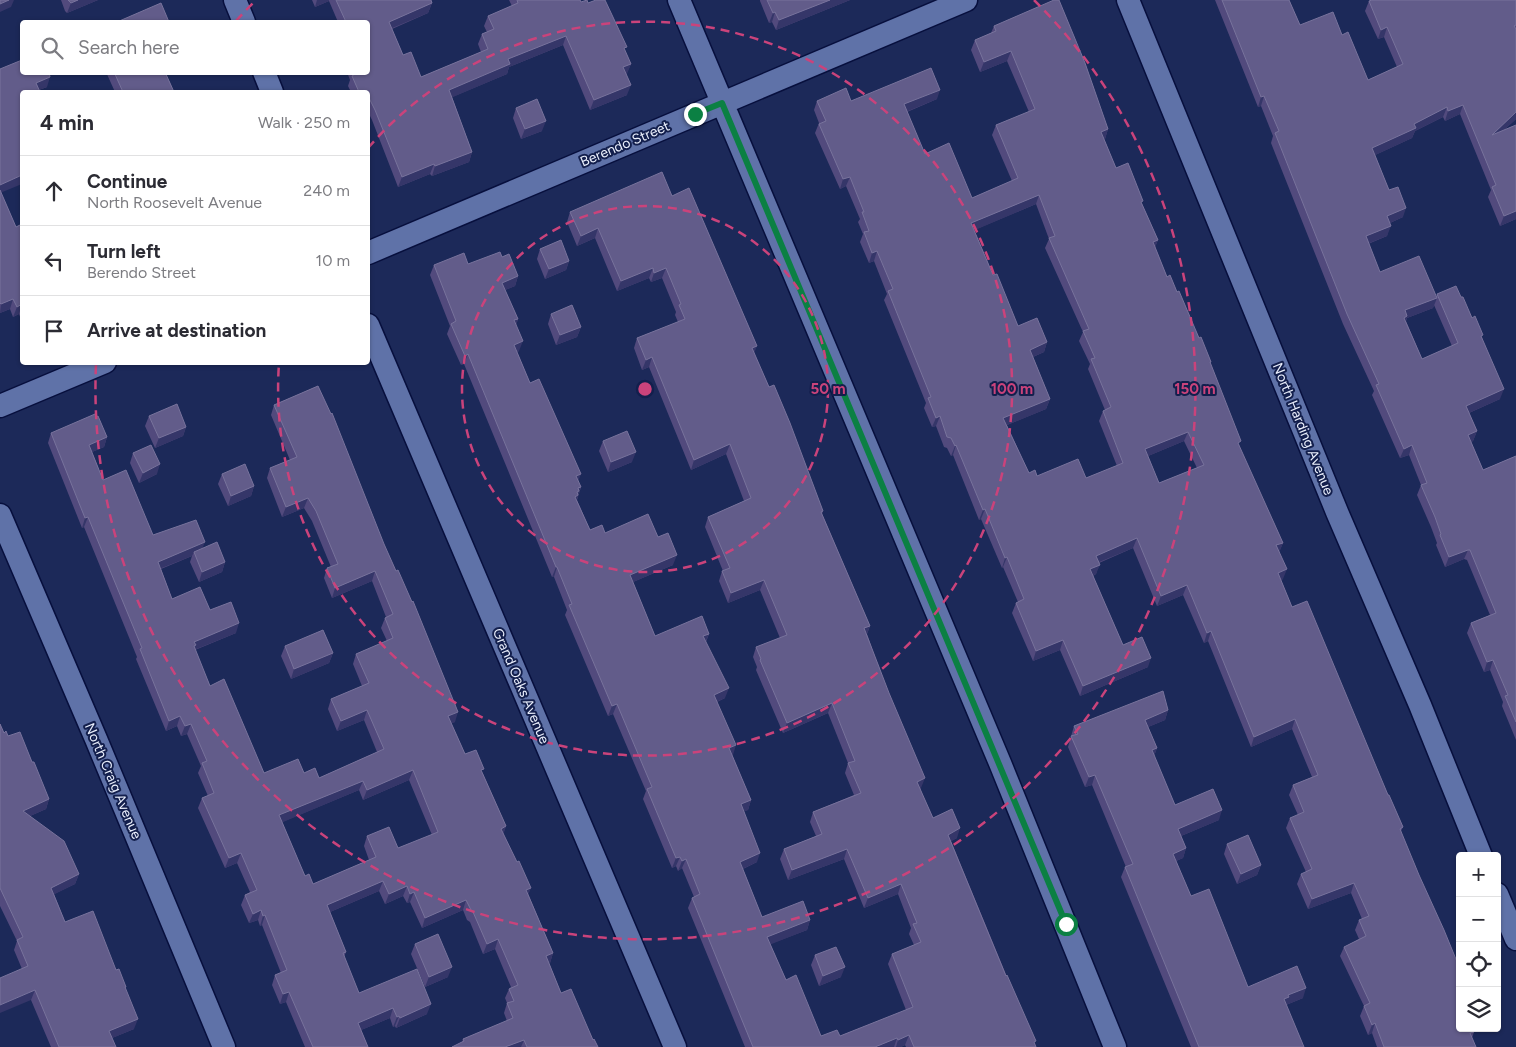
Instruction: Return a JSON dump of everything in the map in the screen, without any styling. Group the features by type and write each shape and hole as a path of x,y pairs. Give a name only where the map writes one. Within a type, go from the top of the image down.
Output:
{"street":[{"path":"235,0 243,20"},
{"path":"679,0 996,754 1116,1047"},
{"name":"Berendo Street","path":"370,252 966,0"},
{"name":"North Harding Avenue","path":"1128,0 1337,512 1420,705 1479,852"},
{"path":"265,75 271,90"},
{"name":"Grand Oaks Avenue","path":"370,331 675,1047"},
{"path":"0,406 98,365"},
{"name":"North Craig Avenue","path":"0,515 96,738 224,1047"},
{"path":"1498,897 1516,939"}],"building":[{"path":"0,0 9,0 0,4"},
{"path":"336,0 431,0 432,3 389,22 403,55 411,52 421,77 488,49 482,34 494,29 488,16 518,3 517,0 580,0 581,2 587,0 588,3 596,0 605,0 627,47 624,48 631,64 623,67 631,85 594,100 566,36 508,59 510,64 449,90 472,152 402,177 370,100 370,90 358,90 352,76 370,75 370,20 345,20"},
{"path":"767,0 830,0 779,20 775,12 773,13"},
{"path":"1054,0 1059,0 1085,63 1108,129 1101,132 1116,168 1128,163 1143,201 1141,202 1158,240 1153,242 1167,277 1170,275 1199,338 1201,337 1241,441 1238,443 1283,543 1276,545 1287,569 1278,573 1292,607 1307,601 1403,827 1400,829 1456,959 1456,1032 1474,1032 1470,1033 1476,1047 1384,1047 1375,1023 1372,1025 1364,1006 1370,1003 1344,947 1366,936 1359,920 1369,916 1354,883 1312,899 1301,874 1312,869 1290,818 1304,812 1293,785 1318,775 1295,719 1254,737 1211,631 1207,633 1187,585 1161,596 1137,538 1096,556 1100,565 1090,569 1123,645 1142,637 1151,658 1083,686 1063,640 1036,651 1016,603 1024,599 985,509 983,510 956,445 951,438 947,437 940,416 936,418 928,398 931,397 888,291 893,289 877,251 872,253 864,232 869,231 862,212 864,212 850,177 843,179 819,124 826,121 817,101 846,88 851,101 931,68 940,90 904,104 925,154 949,143 972,198 1018,178 996,125 1035,109 1011,51 984,62 975,40 996,31 994,26","holes":["1039,195 1055,236 1049,238 1089,329 1083,331 1095,358 1091,359 1111,407 1103,411 1123,463 1086,478 1078,459 1037,476 1035,470 1029,473 1003,418 1050,399 1030,350 1047,342 1037,318 1018,326 997,274 993,275 971,223","1188,432 1204,465 1159,483 1145,449"]},
{"path":"1222,0 1289,0 1300,25 1333,12 1342,35 1348,32 1368,80 1403,64 1387,27 1381,30 1369,1 1516,0 1516,25 1514,26 1516,29 1516,112 1492,135 1516,125 1516,211 1504,216 1492,187 1496,185 1463,105 1448,111 1447,107 1414,124 1416,128 1372,148 1389,190 1398,187 1406,208 1387,216 1391,226 1366,236 1380,272 1419,256 1437,298 1405,310 1407,316 1404,318 1422,359 1458,343 1437,294 1456,286 1472,318 1475,316 1483,335 1481,336 1504,389 1466,406 1477,431 1468,435 1483,470 1516,456 1516,722 1505,696 1508,695 1493,660 1487,662 1471,623 1496,613 1470,550 1449,557 1421,485 1427,483 1412,445 1404,449 1376,385 1379,384 1347,314 1275,133 1279,131 1264,96 1261,97"},
{"path":"161,3 168,20 122,20"},
{"path":"20,61 20,75 50,75 50,77 36,83 39,90 20,90 20,176 0,185 0,69"},
{"path":"115,75 166,75 173,90 122,90"},
{"path":"537,99 546,121 525,129 516,108"},
{"path":"662,172 672,196 689,188 757,346 752,348 769,387 774,385 823,511 821,512 870,626 864,628 925,778 917,782 933,818 952,809 960,828 948,835 1006,976 1036,1041 1034,1042 1036,1047 914,1047 909,1035 875,1047 753,1047 692,898 700,894 686,859 682,861 680,857 676,858 647,789 652,787 617,704 612,706 569,605 572,604 557,567 468,354 465,356 451,324 456,321 434,265 464,253 468,264 500,252 502,257 509,254 518,276 502,283 518,319 514,320 523,341 514,345 530,383 539,379 581,474 576,476 581,487 578,488 578,495 575,497 590,530 602,525 605,533 648,514 658,537 668,533 677,555 630,575 655,636 702,616 709,634 703,636 729,688 714,695 736,745 729,748 751,800 741,804 760,853 740,862 762,917 803,901 810,920 767,937 786,980 796,975 821,1036 837,1030 840,1036 913,1007 892,954 921,942 913,924 917,923 901,884 868,898 847,849 792,870 784,849 822,834 813,812 861,793 848,763 855,761 832,703 787,723 756,647 787,635 764,580 731,593 722,571 730,568 708,517 751,498 730,444 694,460 652,357 646,360 637,338 685,319 666,268 654,273 653,268 621,281 598,228 581,236 570,212"},
{"path":"0,190 16,227 20,225 20,305 17,307 13,299 0,303"},
{"path":"561,240 569,261 549,269 540,249"},
{"path":"572,305 581,327 560,335 551,314"},
{"path":"318,386 332,413 384,544 396,571 398,570 413,601 458,712 448,716 465,754 476,750 484,769 481,770 506,826 501,829 517,862 519,861 531,888 526,890 553,953 546,956 561,993 571,989 593,1040 598,1047 527,1047 524,1040 505,1047 452,1047 464,1041 463,1039 513,1018 507,1003 514,1001 509,989 518,985 498,939 487,944 466,900 425,918 414,892 410,894 407,886 389,894 383,881 327,905 346,952 343,953 359,993 417,969 431,1004 400,1018 399,1016 397,1017 393,1008 358,1023 368,1047 313,1047 289,992 283,994 275,975 287,970 265,915 263,916 261,910 253,914 245,895 257,890 241,853 229,858 202,798 214,793 202,763 207,761 191,724 185,726 180,716 169,721 140,649 142,648 88,517 85,518 51,433 95,414 96,417 98,416 107,437 89,445 103,480 126,470 153,535 196,520 205,542 158,562 172,599 200,587 210,610 231,602 239,623 194,642 210,686 224,679 264,773 298,759 304,773 315,768 319,778 384,749 367,710 341,721 331,699 369,683 356,654 393,638 385,618 393,614 375,571 335,588 327,568 338,564 316,511 308,498 286,507 270,468 297,457 274,405","holes":["413,770 438,832 398,848 389,827 367,836 376,857 313,884 309,874 305,876 279,815 363,781 367,790"]},
{"path":"177,404 186,427 159,438 149,416"},
{"path":"627,431 636,452 611,462 603,441"},
{"path":"151,445 160,464 143,473 133,453"},
{"path":"245,464 254,486 231,496 222,474"},
{"path":"217,542 225,562 202,572 194,552"},
{"path":"323,630 333,653 294,669 285,646"},
{"path":"1163,691 1168,710 1145,720 1157,748 1152,750 1175,805 1213,789 1222,810 1178,829 1186,848 1173,854 1191,896 1209,889 1248,987 1297,966 1306,988 1288,995 1289,997 1284,999 1304,1047 1199,1047 1125,867 1133,864 1095,775 1089,777 1071,736 1078,734 1074,726"},
{"path":"0,724 4,733 6,731 8,736 20,732 49,799 23,811 64,841 79,874 51,888 65,922 93,911 116,970 119,969 138,1019 109,1031 116,1047 59,1047 35,990 0,1005 0,978 28,966 17,940 23,937 0,888"},
{"path":"1248,835 1261,865 1241,874 1227,844"},
{"path":"438,934 452,967 429,977 415,944"},
{"path":"836,947 845,967 823,976 815,955"}],"route":[{"path":"695,114 722,103 1066,924"}]}
